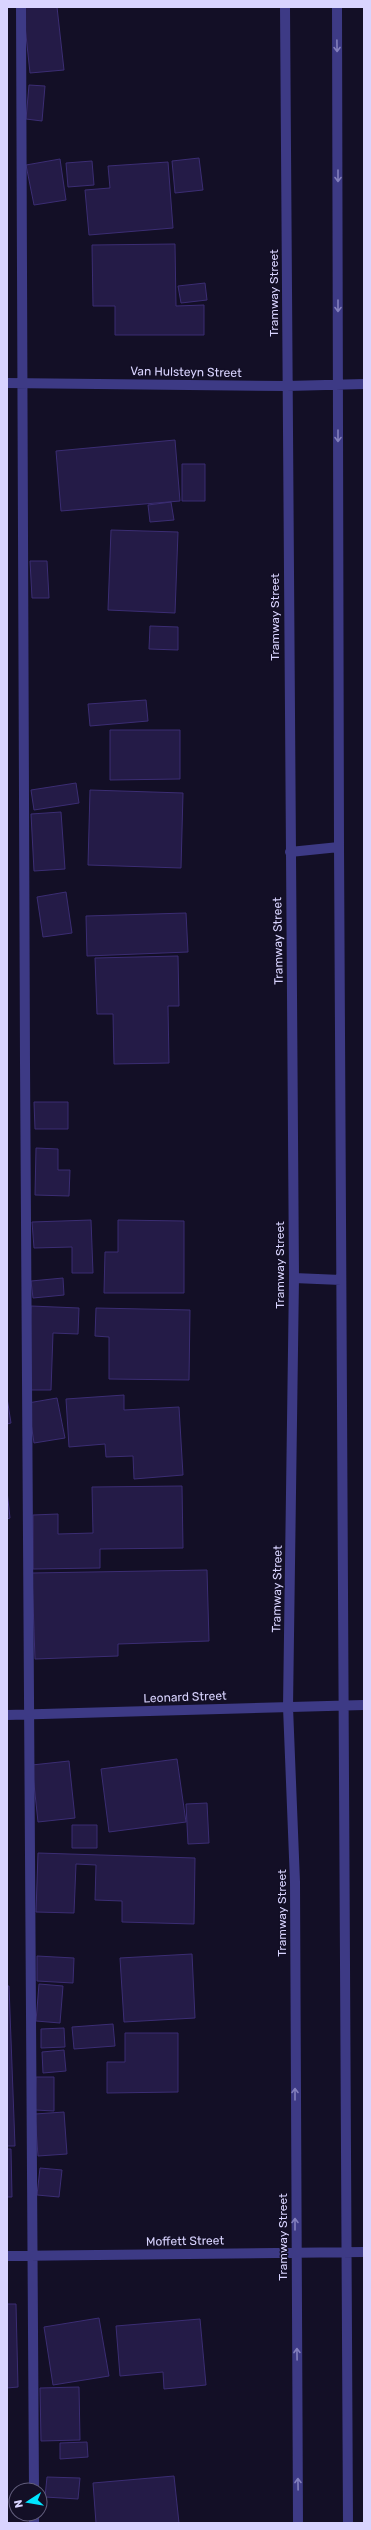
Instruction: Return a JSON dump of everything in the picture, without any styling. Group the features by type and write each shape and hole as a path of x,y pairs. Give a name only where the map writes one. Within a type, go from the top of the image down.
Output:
{"street":[{"path":"21,7 34,2482"},
{"name":"Tramway Street","path":"285,7 294,1278 288,1707 295,1882 295,2253 298,2523"},
{"path":"336,7 343,1705 348,2252 348,2523"},
{"name":"Van Hulsteyn Street","path":"7,383 287,386 364,384"},
{"path":"290,852 339,847"},
{"path":"294,1278 341,1280"},
{"name":"Leonard Street","path":"7,1715 364,1705"},
{"name":"Moffett Street","path":"7,2256 364,2252"}],"building":[{"path":"23,7 57,7 64,70 30,73"},
{"path":"29,85 45,86 42,121 26,119"},
{"path":"199,158 203,190 175,193 172,161"},
{"path":"60,159 66,200 34,205 26,165"},
{"path":"92,161 94,185 68,187 66,163"},
{"path":"168,162 173,228 89,235 85,190 110,188 108,166"},
{"path":"175,244 176,306 204,305 204,335 115,335 115,306 93,306 92,245"},
{"path":"205,283 207,300 181,303 178,286"},
{"path":"175,440 180,501 61,511 56,451"},
{"path":"182,464 205,464 205,501 182,501"},
{"path":"171,502 174,520 150,522 148,505"},
{"path":"111,530 178,532 175,613 108,610"},
{"path":"30,561 47,561 49,598 32,598"},
{"path":"150,626 178,627 178,650 149,649"},
{"path":"146,700 148,721 90,726 88,704"},
{"path":"110,730 180,730 180,779 110,780"},
{"path":"76,783 79,803 34,810 31,790"},
{"path":"90,790 183,793 181,868 88,865"},
{"path":"61,812 65,869 34,871 31,814"},
{"path":"66,892 72,933 43,937 37,897"},
{"path":"186,913 188,952 87,956 86,916"},
{"path":"178,956 179,1006 168,1006 169,1063 114,1064 113,1014 97,1014 95,958"},
{"path":"34,1102 68,1102 68,1129 35,1129"},
{"path":"36,1148 58,1149 58,1170 70,1170 69,1196 35,1195"},
{"path":"91,1220 93,1273 72,1273 72,1247 34,1248 32,1222"},
{"path":"118,1220 184,1221 184,1293 104,1293 105,1252 118,1252"},
{"path":"63,1278 64,1295 33,1298 31,1281"},
{"path":"31,1306 79,1308 78,1334 53,1333 51,1390 28,1390"},
{"path":"96,1308 190,1310 189,1380 109,1379 109,1337 95,1336"},
{"path":"124,1395 124,1410 179,1407 183,1475 134,1479 133,1456 106,1457 105,1444 69,1447 66,1399"},
{"path":"7,1398 11,1423 7,1424"},
{"path":"57,1398 65,1438 34,1443 28,1403"},
{"path":"182,1486 183,1548 100,1549 100,1568 33,1569 33,1515 58,1514 58,1534 93,1533 92,1487"},
{"path":"7,1491 10,1518 7,1519"},
{"path":"207,1570 209,1641 118,1644 118,1656 35,1659 32,1573"},
{"path":"177,1759 186,1822 109,1832 101,1769"},
{"path":"69,1761 75,1818 38,1822 32,1765"},
{"path":"207,1803 209,1843 188,1844 186,1804"},
{"path":"72,1825 97,1825 97,1848 72,1848"},
{"path":"38,1853 195,1858 194,1924 122,1922 122,1901 95,1900 96,1865 76,1864 74,1913 36,1912"},
{"path":"192,1954 195,2018 124,2022 120,1958"},
{"path":"37,1956 74,1958 73,1983 37,1981"},
{"path":"39,1984 63,1986 60,2023 36,2021"},
{"path":"7,1986 9,1986 15,2146 7,2146"},
{"path":"113,2024 115,2046 74,2049 72,2027"},
{"path":"64,2028 65,2047 41,2048 41,2029"},
{"path":"125,2033 178,2033 178,2092 107,2093 107,2062 125,2062"},
{"path":"64,2050 66,2071 43,2073 42,2052"},
{"path":"36,2077 54,2077 54,2111 35,2110"},
{"path":"64,2112 67,2154 38,2156 35,2114"},
{"path":"7,2149 11,2149 12,2197 7,2197"},
{"path":"40,2168 62,2170 59,2197 37,2195"},
{"path":"7,2304 16,2304 18,2387 7,2388"},
{"path":"99,2318 109,2376 53,2385 44,2327"},
{"path":"200,2319 206,2385 164,2389 163,2372 120,2376 116,2326"},
{"path":"79,2387 80,2440 41,2441 40,2388"},
{"path":"87,2442 88,2457 60,2459 60,2443"},
{"path":"174,2476 179,2523 96,2523 93,2483"},
{"path":"47,2477 80,2478 78,2499 48,2497 48,2482 46,2482"}]}
